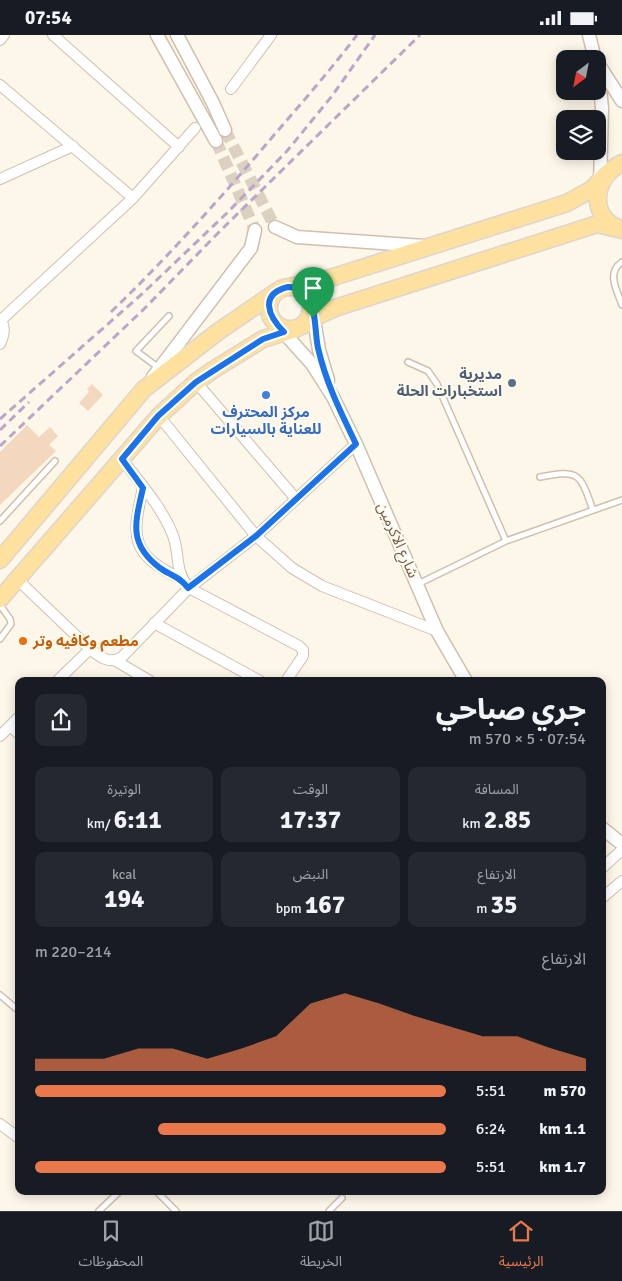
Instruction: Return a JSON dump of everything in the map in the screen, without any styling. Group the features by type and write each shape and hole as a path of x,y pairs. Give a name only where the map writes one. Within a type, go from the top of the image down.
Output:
{"main road":[{"path":"0,560 144,389 219,331 282,289 327,279 567,203 592,189 622,163"},
{"path":"602,180 598,196 600,207 617,228"},
{"path":"7,588 158,416 196,382 263,339 297,322 335,308 597,224 617,228"},
{"path":"282,289 302,290 307,294 297,322 269,310 272,297 282,289"}],"street":[{"path":"0,40 4,35"},
{"path":"53,35 179,147"},
{"path":"157,35 216,141"},
{"path":"177,35 213,103 224,130"},
{"path":"589,35 593,50"},
{"path":"231,89 269,36"},
{"path":"606,76 622,101"},
{"path":"0,86 133,198"},
{"path":"601,100 602,180"},
{"path":"0,344 4,336 4,324 0,319 133,198 195,128"},
{"path":"0,179 73,146"},
{"path":"276,227 297,237 429,247"},
{"path":"144,389 251,248 255,230"},
{"name":"شارع الاكرمين","path":"297,322 312,364 333,397 356,444 437,631 464,677"},
{"name":"شارع الاكرمين","path":"297,322 319,350 333,397"},
{"path":"196,382 296,499"},
{"path":"158,416 256,536 292,568 322,585 437,631"},
{"path":"116,661 188,588 256,536 356,444"},
{"path":"122,459 172,534 177,550 177,567 181,579 188,588 299,646 303,650 303,656 289,677"},
{"path":"143,488 136,518 136,537 141,550 162,569 181,579"},
{"path":"7,588 104,659 116,661 143,677"},
{"path":"154,623 253,677"},
{"path":"60,677 90,649"},
{"path":"0,736 15,721"},
{"path":"10,726 15,730"},
{"path":"606,832 622,844"},
{"path":"606,864 622,850"},
{"path":"606,895 622,881"},
{"path":"0,1124 15,1135"}],"lane":[{"path":"622,262 614,269 612,278 622,305"},
{"path":"160,368 136,351 170,316"},
{"path":"408,362 428,371 437,384 506,541"},
{"path":"0,521 55,461"},
{"path":"540,477 559,473 569,473 577,476 583,482 593,510"},
{"path":"418,584 506,541 622,500"},
{"path":"0,605 11,623 0,639"},
{"path":"0,995 15,1008"},
{"path":"99,1211 116,1195"},
{"path":"160,1195 176,1211"},
{"path":"328,1211 342,1198"}],"building":[{"path":"92,384 103,395 88,411 79,403 89,392 87,389"},
{"path":"27,425 39,437 50,427 58,436 49,445 56,451 0,505 0,452"}],"tunnel":[{"path":"225,130 275,227"},
{"path":"216,141 255,230"}],"railway":[{"path":"111,312 212,207 314,89 357,35"},
{"path":"0,419 142,294 227,213 287,151 332,96 375,35"},
{"path":"0,446 145,308 221,230 420,35"},
{"path":"0,430 29,402"}],"place":[{"name":"مديرية استخبارات الحلة","path":"512,383"},
{"name":"مركز المحترف للعناية بالسيارات","path":"266,395"},
{"name":"مطعم وكافيه وتر","path":"23,641"}],"route":[{"path":"288,287 302,290 310,300 313,318 319,350 333,397 356,444 256,536 188,588 181,579 162,569 141,550 136,537 136,518 143,488 122,459 158,416 196,382 263,339 284,332 275,323 269,310 269,304 276,292 288,287"}]}
